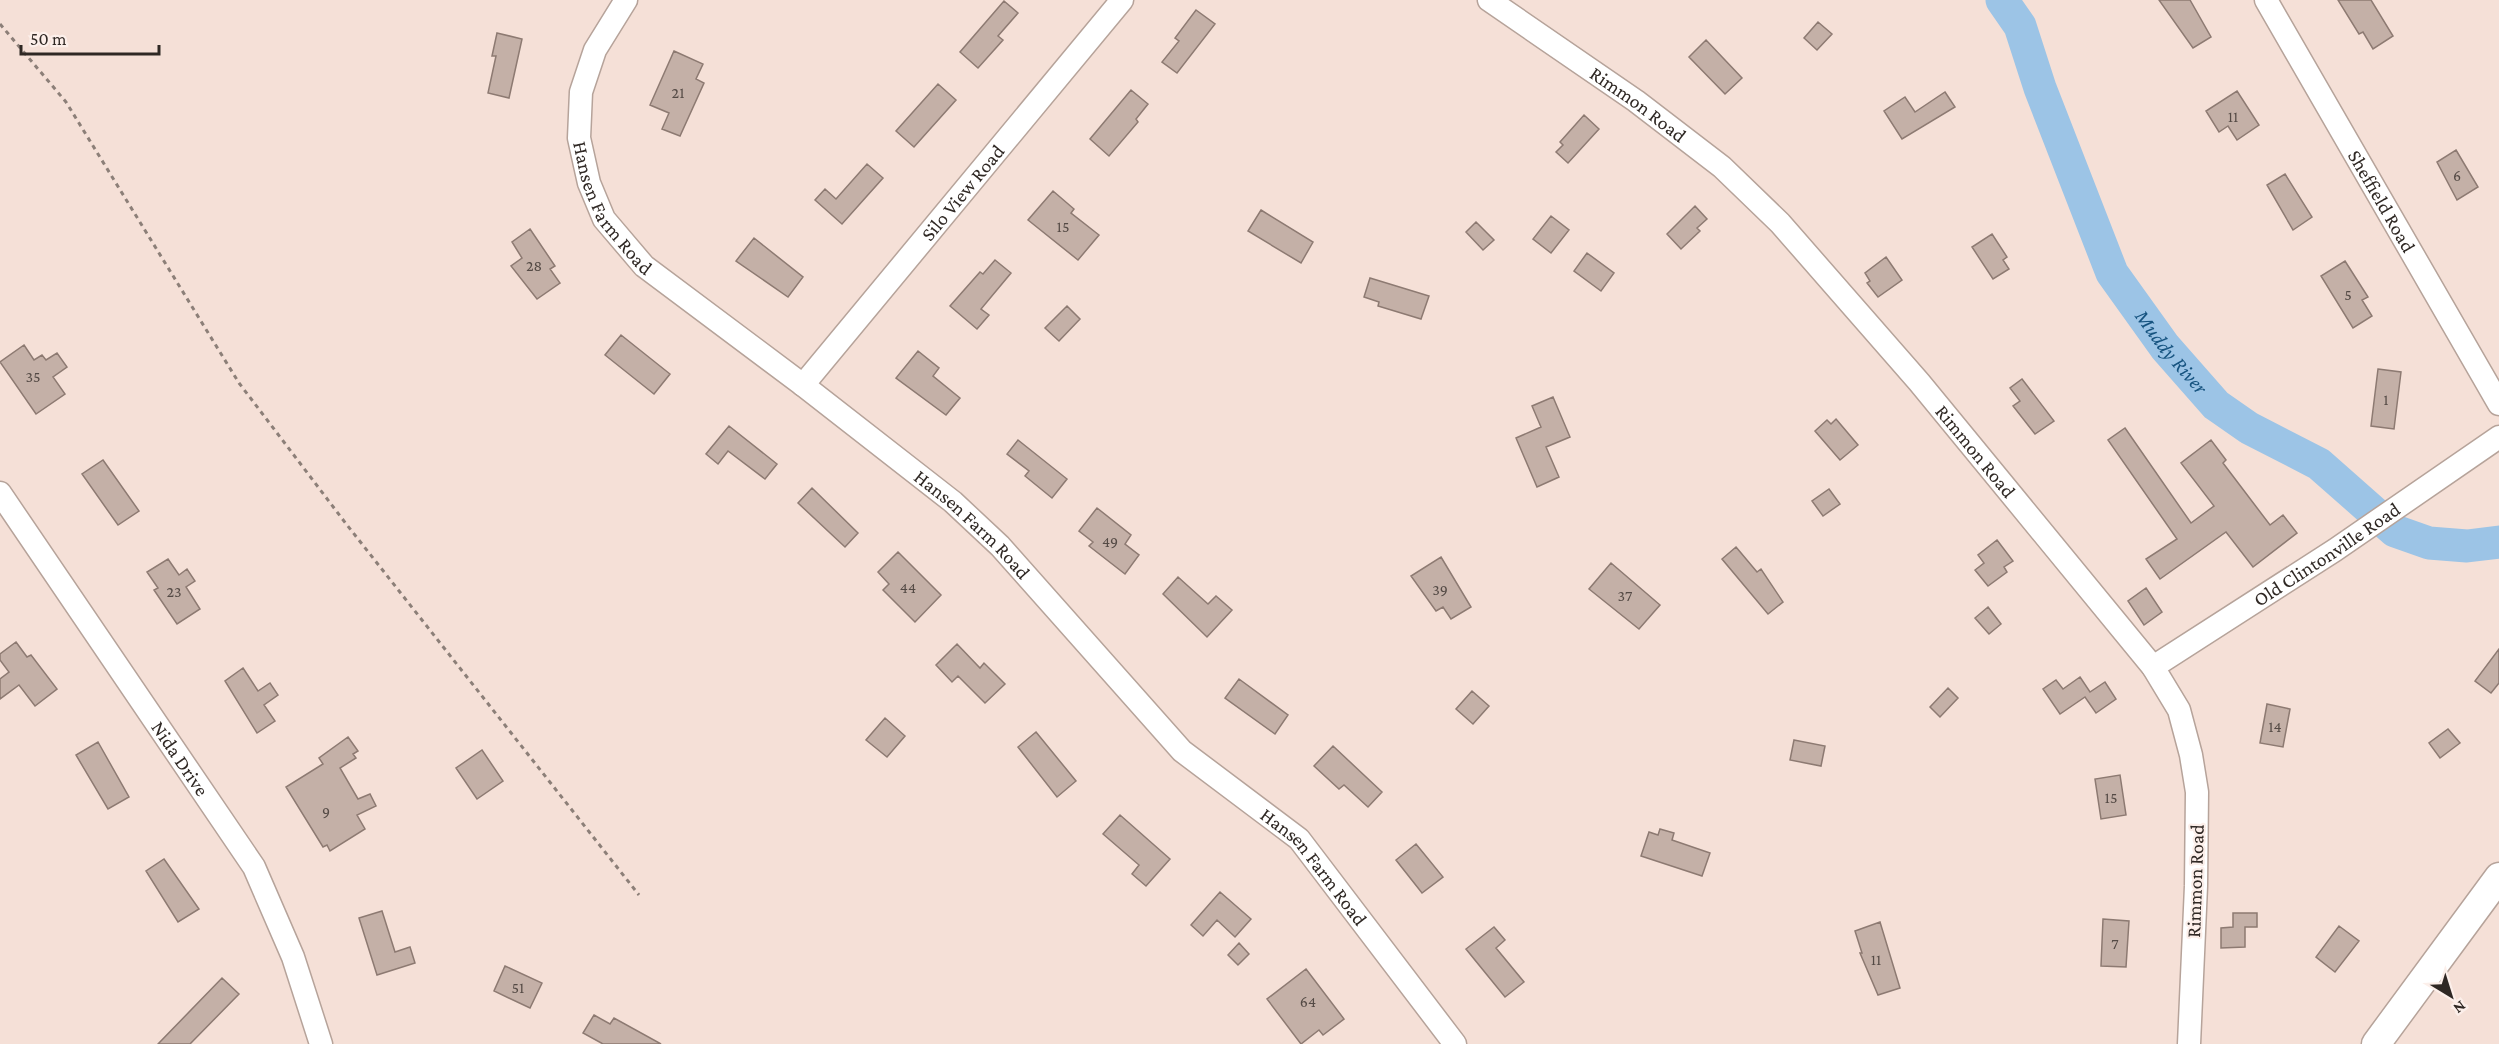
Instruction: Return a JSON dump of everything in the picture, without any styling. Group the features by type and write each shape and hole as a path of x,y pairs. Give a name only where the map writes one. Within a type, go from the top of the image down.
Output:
{"main road":[{"path":"2376,1044 2499,877"}],"street":[{"name":"Hansen Farm Road","path":"626,0 595,50 581,93 579,138 589,183 604,219 644,266 803,385 953,502 1000,546 1182,751 1299,840 1455,1044"},
{"name":"Silo View Road","path":"803,385 1122,0"},
{"name":"Rimmon Road","path":"1489,0 1652,114 1722,167 1780,223 1919,382 2153,667 2179,710 2191,755 2197,792 2196,886 2189,1044"},
{"name":"Sheffield Road","path":"2266,0 2499,404"},
{"name":"Old Clintonville Road","path":"2153,667 2365,529 2499,437"},
{"name":"Nida Drive","path":"0,494 254,867 293,957 321,1044"}],"path":[{"path":"0,24 66,102 239,383 416,614 639,895"}],"building":[{"path":"2159,0 2190,0 2211,37 2193,48"},
{"path":"2338,0 2371,0 2393,36 2373,49 2363,32 2359,34"},
{"path":"1004,1 1018,13 998,36 1003,40 978,68 960,52"},
{"path":"1196,10 1215,24 1177,73 1162,62 1179,41 1175,38"},
{"path":"1818,22 1832,34 1817,50 1804,38"},
{"path":"497,33 522,39 509,98 488,93 496,56 492,56"},
{"path":"1706,40 1742,78 1725,94 1689,57"},
{"path":"674,51 703,64 696,79 704,83 680,136 662,129 669,113 650,105"},
{"path":"938,84 956,100 914,147 896,131"},
{"path":"1131,90 1148,104 1136,119 1138,122 1109,156 1090,139"},
{"path":"2237,91 2259,125 2237,140 2228,126 2219,132 2206,111"},
{"path":"1945,92 1955,107 1902,139 1884,111 1905,97 1915,112"},
{"path":"1584,115 1599,129 1568,163 1556,152 1563,145 1560,142"},
{"path":"2456,150 2478,187 2457,200 2437,162"},
{"path":"867,164 883,178 842,224 815,200 825,189 836,199"},
{"path":"2285,174 2312,217 2293,230 2267,185"},
{"path":"1053,191 1074,209 1071,213 1099,235 1078,260 1028,220"},
{"path":"1695,206 1707,219 1697,228 1700,231 1681,249 1667,234"},
{"path":"1261,210 1313,242 1301,263 1248,231"},
{"path":"1551,216 1569,230 1551,253 1533,239"},
{"path":"1476,222 1494,240 1483,250 1466,232"},
{"path":"530,229 555,266 550,269 560,283 537,299 511,266 522,258 512,242"},
{"path":"1992,234 2007,257 2003,260 2009,269 1993,279 1972,247"},
{"path":"754,238 803,277 788,297 736,261"},
{"path":"1587,253 1614,273 1601,291 1574,271"},
{"path":"1886,257 1902,280 1878,297 1867,283 1870,281 1865,273"},
{"path":"995,260 1011,273 981,309 989,315 977,329 950,306 980,272 983,274"},
{"path":"2345,261 2368,297 2362,300 2372,316 2353,328 2321,276"},
{"path":"1370,278 1429,296 1421,319 1378,306 1379,302 1364,297"},
{"path":"1067,306 1080,319 1059,341 1045,328"},
{"path":"621,335 670,374 654,394 605,355"},
{"path":"24,345 34,360 42,355 46,360 57,353 67,367 53,377 65,394 36,414 0,362"},
{"path":"918,351 939,368 933,376 960,398 946,415 896,378"},
{"path":"2378,369 2401,372 2394,429 2371,426"},
{"path":"2022,379 2054,421 2035,434 2013,406 2020,401 2010,388"},
{"path":"1553,397 1570,437 1546,447 1559,477 1537,487 1516,438 1541,427 1532,406"},
{"path":"1836,419 1858,445 1840,460 1815,431 1827,420 1831,424"},
{"path":"729,426 777,464 765,479 728,451 718,464 706,454"},
{"path":"2125,428 2191,523 2214,506 2181,463 2211,440 2226,460 2223,463 2270,525 2283,515 2297,533 2253,567 2226,532 2160,579 2146,559 2177,539 2108,440"},
{"path":"1018,440 1067,479 1052,498 1025,476 1029,471 1007,454"},
{"path":"103,460 139,511 118,525 82,474"},
{"path":"812,488 858,533 845,547 798,503"},
{"path":"1829,489 1840,504 1823,516 1812,501"},
{"path":"1097,508 1131,535 1125,544 1139,555 1125,574 1089,546 1093,542 1079,531"},
{"path":"1997,540 2013,561 2004,567 2007,572 1988,586 1975,570 1984,563 1978,555"},
{"path":"1736,547 1757,572 1761,569 1783,602 1768,614 1722,559"},
{"path":"898,552 941,595 915,622 883,590 889,584 878,572"},
{"path":"1441,557 1471,607 1451,619 1443,607 1436,611 1411,576"},
{"path":"168,559 179,575 187,569 195,581 186,587 200,609 177,624 154,590 158,588 147,572"},
{"path":"1611,563 1660,605 1639,629 1589,589"},
{"path":"1178,577 1208,604 1216,596 1232,610 1207,637 1163,594"},
{"path":"2146,588 2162,612 2144,625 2128,601"},
{"path":"1988,607 2001,624 1989,634 1975,618"},
{"path":"16,642 27,657 31,655 57,689 35,706 19,685 0,699 0,679 9,672 0,660 0,654"},
{"path":"957,644 980,668 984,663 1005,684 985,703 958,676 952,682 936,665"},
{"path":"2499,649 2499,683 2491,693 2475,681"},
{"path":"243,668 258,691 270,683 278,695 264,705 275,721 257,733 225,681"},
{"path":"2080,677 2090,692 2105,682 2116,699 2096,713 2085,697 2060,714 2043,689 2056,680 2063,689"},
{"path":"1239,679 1288,715 1275,734 1225,698"},
{"path":"1948,688 1958,698 1940,717 1930,707"},
{"path":"1472,691 1489,706 1473,724 1456,709"},
{"path":"2267,704 2290,709 2283,747 2260,743"},
{"path":"885,718 905,736 887,757 866,740"},
{"path":"2448,729 2460,743 2440,758 2429,743"},
{"path":"1036,732 1076,781 1057,797 1018,747"},
{"path":"348,737 358,751 353,754 356,758 340,768 358,799 370,794 376,806 357,815 365,829 330,851 327,845 323,847 286,787 323,764 319,758"},
{"path":"1794,740 1825,746 1821,766 1790,760"},
{"path":"98,742 129,797 108,809 76,755"},
{"path":"1333,746 1382,792 1368,807 1344,785 1339,789 1314,766"},
{"path":"482,750 503,781 477,799 456,768"},
{"path":"2120,775 2126,815 2101,819 2095,779"},
{"path":"1120,815 1170,859 1146,886 1132,874 1139,865 1103,834"},
{"path":"1660,829 1674,833 1672,840 1710,853 1702,876 1641,856 1649,832 1658,835"},
{"path":"1416,844 1443,877 1422,893 1396,860"},
{"path":"164,859 199,909 178,922 146,871"},
{"path":"1220,892 1251,919 1235,937 1217,920 1203,936 1191,925"},
{"path":"382,911 395,952 410,947 415,963 377,975 359,918"},
{"path":"2233,913 2257,913 2257,927 2245,927 2245,947 2221,948 2221,928 2233,927"},
{"path":"2103,919 2129,921 2126,967 2101,966"},
{"path":"1880,922 1900,988 1878,995 1860,953 1862,953 1855,931"},
{"path":"2339,926 2359,941 2335,972 2316,957"},
{"path":"1494,927 1505,940 1496,948 1524,982 1505,997 1466,949"},
{"path":"1239,943 1249,954 1238,965 1228,955"},
{"path":"505,966 542,983 530,1008 494,991"},
{"path":"1306,969 1344,1019 1323,1035 1319,1030 1301,1044 1267,999"},
{"path":"222,978 239,994 190,1044 158,1044"},
{"path":"594,1015 610,1024 614,1018 661,1044 603,1044 583,1033"}],"waterway":[{"name":"Muddy River","path":"2002,0 2020,26 2040,88 2112,273 2165,347 2216,405 2249,428 2319,464 2395,531 2429,543 2467,546 2499,542"}]}
